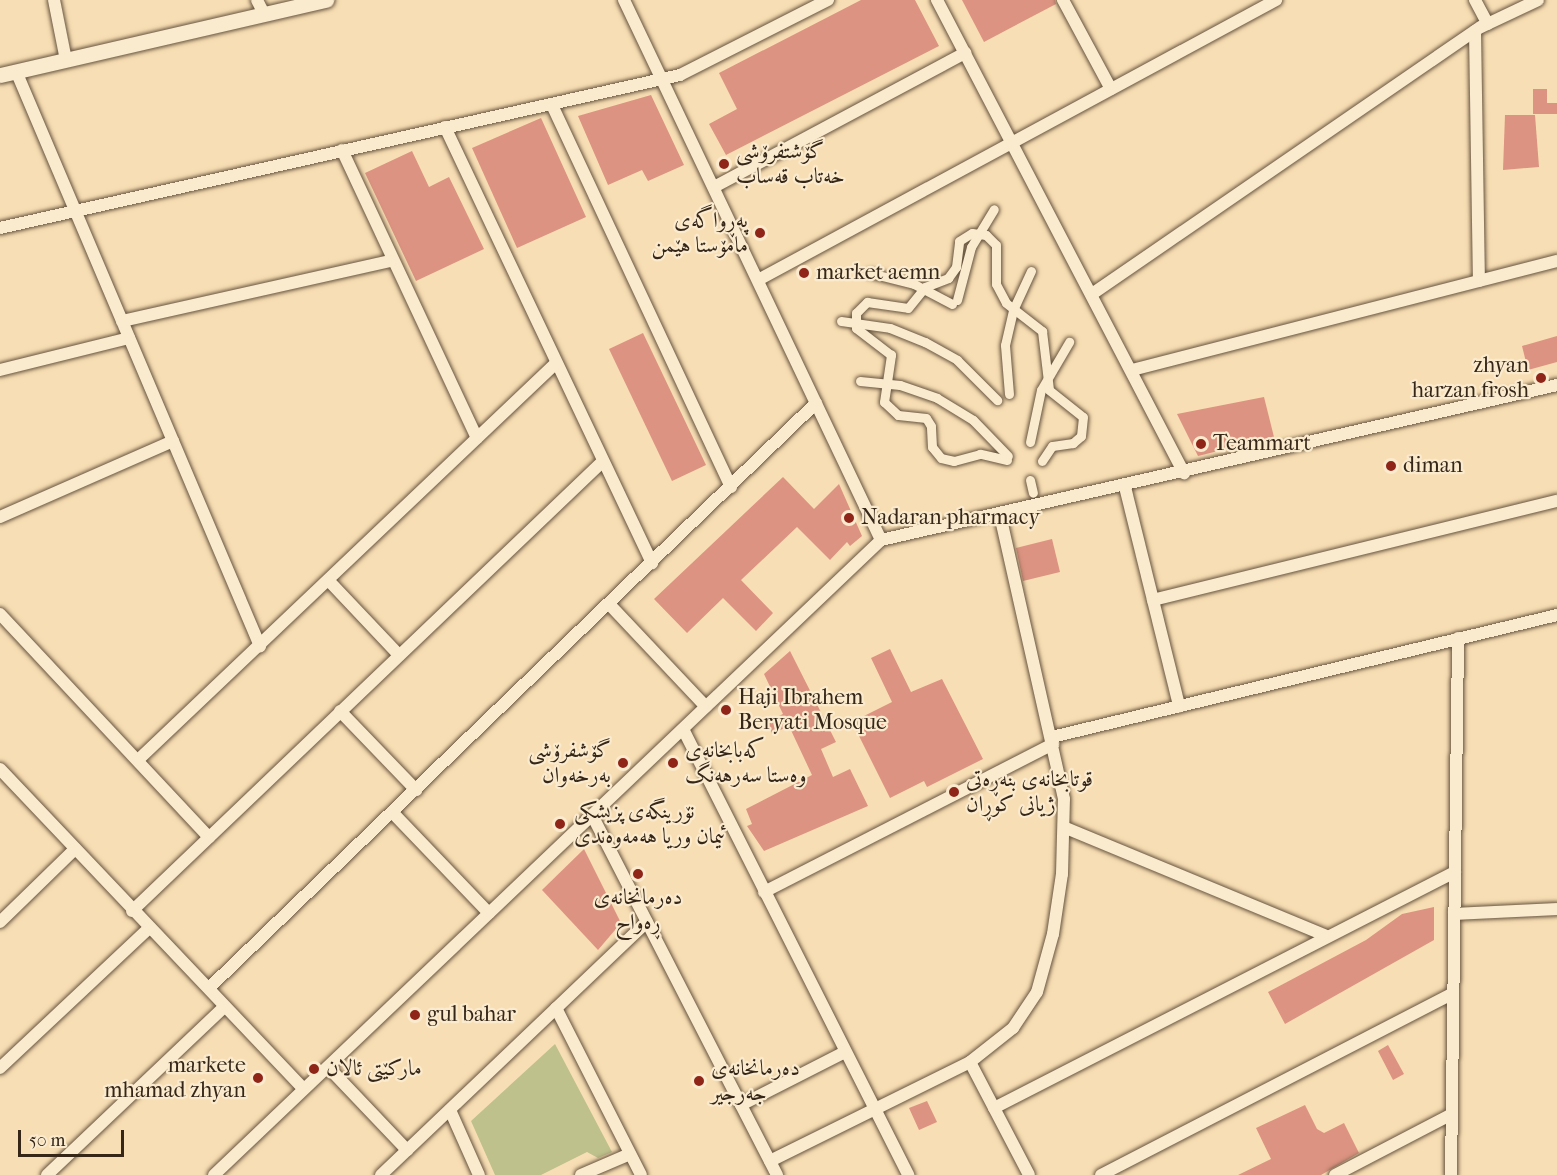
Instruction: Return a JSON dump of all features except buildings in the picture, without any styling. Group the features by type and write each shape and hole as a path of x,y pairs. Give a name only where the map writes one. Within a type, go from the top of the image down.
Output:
{"street":[{"path":"54,0 66,60"},
{"path":"0,75 66,60 261,7 326,0"},
{"path":"624,0 881,540"},
{"path":"0,228 662,80 709,64 828,0"},
{"path":"937,0 1184,473"},
{"path":"1063,0 1111,89"},
{"path":"758,280 1276,0"},
{"path":"1475,0 1488,24"},
{"path":"1092,294 1475,31 1538,0"},
{"path":"1475,31 1479,281"},
{"path":"714,188 965,53"},
{"path":"16,71 260,646"},
{"path":"552,105 730,487"},
{"path":"445,127 652,563"},
{"path":"342,150 390,261 477,438"},
{"path":"870,273 924,289 955,302 978,233 994,209"},
{"path":"860,381 884,383 918,390 957,410 1008,458 980,454 954,461 941,458 932,447 929,422 888,409 882,396 884,383 892,369 891,355 884,345 860,334 855,322 856,313 867,302 908,308 924,289 948,278 956,267 959,242 978,233"},
{"path":"978,233 996,244 996,284 1013,310 1042,331 1048,355 1045,381 1030,442"},
{"path":"122,321 390,261"},
{"path":"1132,370 1557,261"},
{"path":"1009,394 1005,345 1013,310 1031,271"},
{"path":"842,321 906,334 939,349 998,399"},
{"path":"0,370 129,339"},
{"path":"1045,381 1070,342"},
{"path":"138,760 556,363"},
{"path":"1042,461 1052,446 1078,439 1084,424 1077,407 1055,396 1045,381"},
{"path":"214,1175 881,540 1000,516 1557,385"},
{"path":"209,988 816,403"},
{"path":"0,517 173,441"},
{"path":"132,911 603,460"},
{"path":"1030,480 1033,493"},
{"path":"1125,487 1179,706"},
{"path":"1153,600 1557,501"},
{"path":"770,1161 970,1062 1013,1028 1037,992 1053,934 1066,828 1053,740 1000,516"},
{"path":"329,581 399,655"},
{"path":"609,604 706,707"},
{"path":"0,614 209,837"},
{"path":"764,892 1053,740 1179,706 1557,615"},
{"path":"1451,1175 1458,638"},
{"path":"340,711 416,790"},
{"path":"683,729 908,1175"},
{"path":"0,769 132,911 209,988 224,1007 304,1089"},
{"path":"392,812 489,913"},
{"path":"592,815 777,1175"},
{"path":"1066,828 1327,936"},
{"path":"0,922 75,849"},
{"path":"994,1108 1455,872"},
{"path":"1454,914 1557,909"},
{"path":"381,1175 647,922"},
{"path":"0,1068 149,928"},
{"path":"1101,1175 1454,993"},
{"path":"47,1175 224,1007"},
{"path":"556,1008 641,1175"},
{"path":"741,1105 845,1052"},
{"path":"970,1062 1029,1175"},
{"path":"328,1067 407,1150"},
{"path":"450,1110 479,1175"},
{"path":"1335,1175 1452,1114"},
{"path":"581,1175 596,1172 630,1154"}],"green space":[{"path":"555,1044 612,1152 598,1158 587,1152 541,1175 495,1175 471,1121"}],"place":[{"name":"گۆشتفرۆشی خەتاب قەساب","path":"724,164"},
{"name":"پەڕواگەی مامۆستا هێمن","path":"760,233"},
{"name":"market aemn","path":"804,273"},
{"name":"zhyan harzan frosh","path":"1541,378"},
{"name":"Teammart","path":"1201,444"},
{"name":"diman","path":"1391,466"},
{"name":"Nadaran pharmacy","path":"849,518"},
{"name":"Haji Ibrahem Beryati Mosque","path":"726,710"},
{"name":"گۆشفرۆشی بەرخەوان","path":"623,763"},
{"name":"کەبابخانەی وەستا سەرهەنگ","path":"673,763"},
{"name":"قوتابخانەی بنەڕەتی ژیانی کوڕان","path":"954,792"},
{"name":"نۆرینگەی پزیشکی ئیمان وریا هەمەوەندی","path":"560,824"},
{"name":"دەرمانخانەی ڕەواح","path":"638,874"},
{"name":"gul bahar","path":"415,1015"},
{"name":"مارکێتی ئالان","path":"314,1069"},
{"name":"markete mhamad zhyan","path":"258,1078"},
{"name":"دەرمانخانەی جەرجیر","path":"699,1081"}]}
